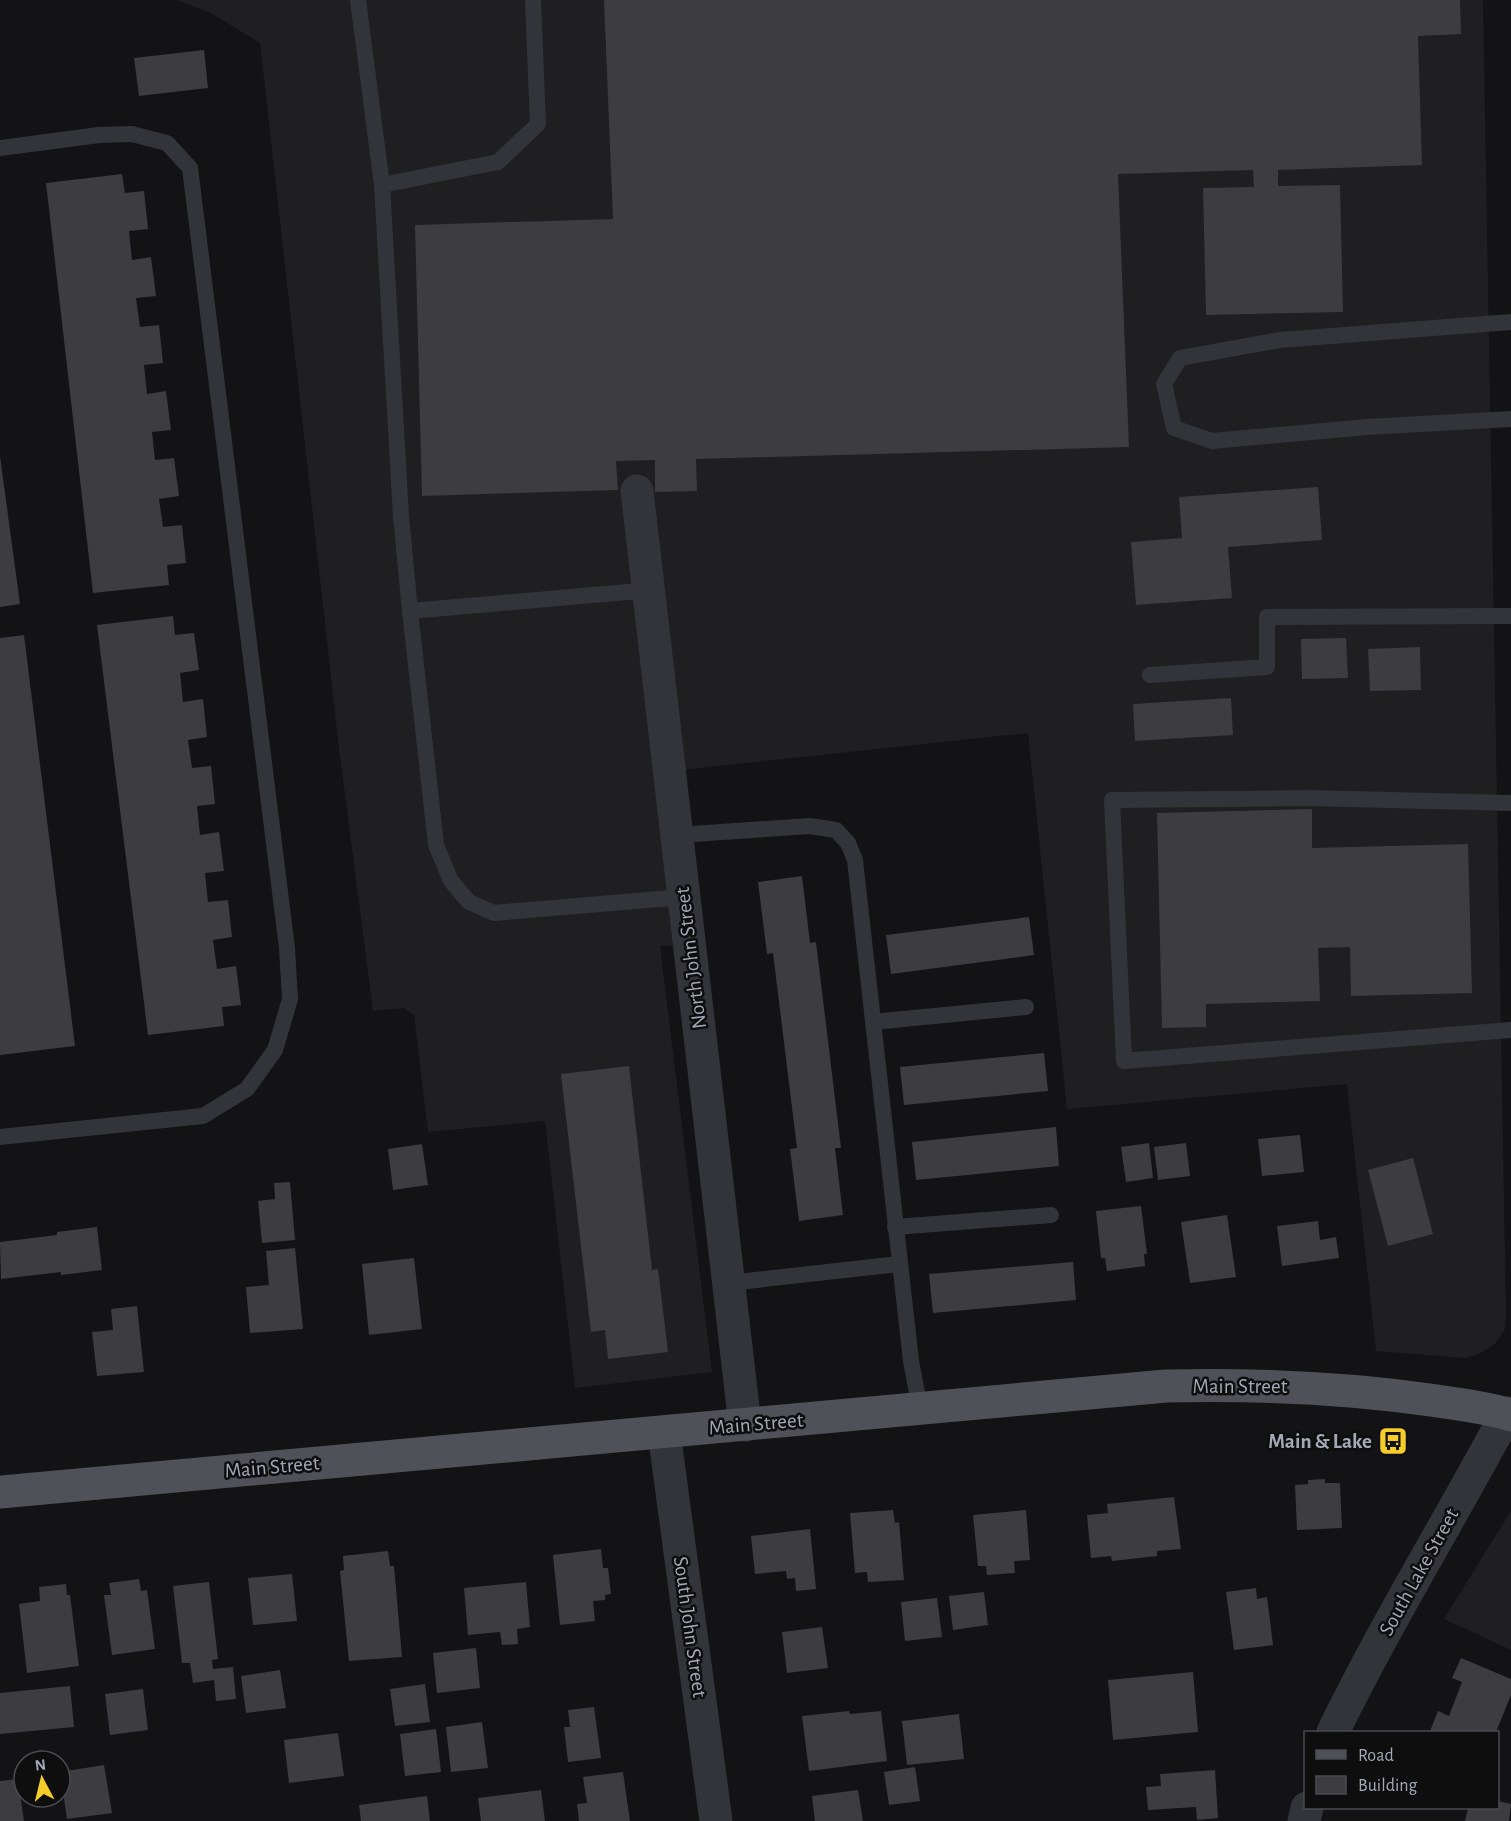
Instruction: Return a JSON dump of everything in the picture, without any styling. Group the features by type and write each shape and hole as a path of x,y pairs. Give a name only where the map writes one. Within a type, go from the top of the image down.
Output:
{"main road":[{"name":"Main Street","path":"0,1492 1166,1386 1239,1384 1315,1387 1380,1393 1509,1414"}],"street":[{"name":"North John Street","path":"638,490 678,835 683,897 746,1425"},
{"name":"South Lake Street","path":"1333,1731 1421,1564 1509,1414"},
{"name":"South John Street","path":"664,1432 716,1821"}],"lane":[{"path":"358,0 382,185 401,516 436,845 451,881 469,902 494,913 683,897"},
{"path":"382,185 498,162 538,124 533,0"},
{"path":"0,148 99,135 132,134 167,144 190,168 287,948 290,999 275,1050 247,1089 203,1116 0,1137"},
{"path":"1511,322 1280,340 1180,358 1164,384 1174,428 1212,441 1367,427 1511,419"},
{"path":"410,611 650,590"},
{"path":"1150,675 1267,667 1267,617 1511,616"},
{"path":"1511,803 1310,798 1112,800 1124,1061 1511,1030"},
{"path":"678,835 810,826 836,830 848,843 855,860 899,1264 911,1361 920,1409"},
{"path":"873,1022 1026,1007"},
{"path":"895,1227 1051,1215"},
{"path":"729,1283 899,1264"}],"shaded area":[{"path":"176,0 1483,0 1506,1317 1505,1329 1495,1344 1479,1354 1465,1358 1376,1351 1347,1084 1067,1109 1028,733 671,771 690,945 660,946 712,1372 575,1388 545,1121 428,1132 414,1015 404,1008 373,1011 339,748 260,43 211,13"},
{"path":"1511,1511 1511,1650 1444,1619"}],"building":[{"path":"604,0 1460,0 1461,34 1418,36 1422,165 1278,170 1278,186 1340,185 1343,312 1206,315 1203,188 1254,187 1253,170 1118,174 1129,447 696,459 697,491 655,492 655,460 616,461 618,490 422,496 415,225 613,219"},
{"path":"204,50 208,88 139,96 134,58"},
{"path":"122,174 125,193 144,191 148,229 129,231 132,260 151,257 156,296 136,298 140,327 159,325 163,363 144,365 147,394 166,391 171,430 152,432 155,460 174,458 179,496 159,499 163,527 182,525 186,563 167,565 169,585 93,593 46,183"},
{"path":"0,456 20,604 0,607"},
{"path":"1318,487 1322,540 1228,547 1232,598 1136,605 1131,542 1182,538 1179,497"},
{"path":"173,616 175,635 194,633 199,670 180,673 183,702 203,699 207,737 188,740 192,768 211,766 215,804 197,806 200,835 219,832 224,871 205,873 208,902 228,900 232,937 213,940 217,969 236,966 241,1005 222,1007 224,1026 148,1035 97,625"},
{"path":"24,635 75,1046 0,1055 0,638"},
{"path":"1346,638 1348,678 1302,679 1301,639"},
{"path":"1420,647 1421,690 1370,691 1368,649"},
{"path":"1231,698 1233,735 1135,741 1133,704"},
{"path":"1312,809 1312,848 1468,844 1472,993 1351,996 1350,947 1318,948 1320,1001 1206,1004 1206,1027 1162,1028 1157,813"},
{"path":"802,876 810,943 816,942 841,1148 835,1148 843,1215 799,1221 790,1149 797,1148 773,953 767,954 758,882"},
{"path":"1029,917 1034,955 891,974 886,935"},
{"path":"1044,1053 1048,1091 904,1105 900,1067"},
{"path":"629,1066 652,1270 658,1269 668,1352 608,1359 605,1330 591,1332 561,1074"},
{"path":"1056,1127 1059,1166 916,1180 912,1142"},
{"path":"1300,1135 1304,1172 1262,1176 1258,1139"},
{"path":"1149,1143 1153,1178 1126,1182 1121,1147"},
{"path":"1186,1143 1190,1176 1158,1180 1154,1147"},
{"path":"422,1144 428,1185 393,1190 388,1149"},
{"path":"1413,1158 1433,1234 1388,1246 1368,1170"},
{"path":"290,1182 295,1240 262,1243 258,1201 275,1199 274,1183"},
{"path":"1141,1206 1147,1254 1144,1254 1145,1266 1107,1271 1105,1258 1101,1258 1096,1211"},
{"path":"1227,1215 1236,1277 1190,1283 1181,1222"},
{"path":"1318,1221 1320,1240 1336,1237 1339,1258 1282,1266 1277,1226"},
{"path":"97,1227 102,1270 1,1279 0,1242"},
{"path":"295,1248 303,1329 250,1333 246,1287 269,1285 266,1251"},
{"path":"414,1258 422,1329 369,1335 362,1264"},
{"path":"1073,1262 1076,1300 933,1313 929,1274"},
{"path":"137,1306 144,1372 97,1376 92,1332 113,1330 111,1309"},
{"path":"1325,1479 1325,1483 1340,1483 1342,1528 1297,1530 1295,1485 1308,1484 1308,1480"},
{"path":"1174,1497 1181,1549 1157,1551 1157,1556 1112,1561 1111,1556 1091,1558 1087,1515 1108,1513 1107,1504"},
{"path":"893,1510 895,1523 899,1522 904,1580 868,1582 867,1572 855,1573 850,1513"},
{"path":"1026,1510 1030,1560 1014,1561 1015,1573 987,1575 986,1566 978,1566 973,1515"},
{"path":"810,1529 816,1589 796,1591 795,1578 787,1579 786,1571 755,1574 751,1536"},
{"path":"601,1549 603,1568 608,1568 611,1594 605,1595 605,1600 593,1601 595,1621 560,1625 553,1555"},
{"path":"388,1551 390,1566 394,1566 402,1657 349,1661 340,1571 344,1570 343,1556"},
{"path":"292,1574 297,1621 253,1625 248,1578"},
{"path":"139,1579 141,1591 147,1590 155,1649 112,1655 104,1595 111,1595 109,1583"},
{"path":"209,1582 218,1659 212,1660 213,1669 233,1667 236,1699 216,1701 214,1680 193,1683 190,1663 182,1663 173,1586"},
{"path":"526,1582 530,1627 517,1629 518,1644 502,1645 500,1632 468,1635 464,1588"},
{"path":"66,1584 67,1595 70,1595 79,1666 27,1673 19,1604 40,1601 39,1587"},
{"path":"1256,1588 1257,1599 1267,1597 1273,1645 1234,1650 1226,1592"},
{"path":"984,1592 988,1625 953,1630 949,1596"},
{"path":"937,1598 942,1637 905,1641 901,1602"},
{"path":"822,1627 828,1668 787,1673 782,1632"},
{"path":"476,1648 480,1688 437,1693 433,1653"},
{"path":"1461,1658 1511,1679 1511,1695 1496,1731 1430,1731 1438,1711 1449,1716 1462,1682 1452,1678"},
{"path":"280,1670 286,1708 246,1713 241,1676"},
{"path":"1193,1672 1198,1732 1113,1740 1108,1680"},
{"path":"425,1684 430,1722 395,1726 390,1689"},
{"path":"70,1686 74,1727 0,1734 0,1693"},
{"path":"143,1689 148,1730 110,1735 105,1694"},
{"path":"594,1707 601,1758 568,1762 564,1727 570,1727 568,1710"},
{"path":"849,1711 850,1714 881,1711 887,1761 809,1771 802,1716"},
{"path":"959,1714 964,1759 907,1765 902,1721"},
{"path":"482,1722 488,1768 451,1772 446,1727"},
{"path":"436,1729 441,1772 405,1776 400,1734"},
{"path":"338,1733 344,1776 289,1783 284,1740"},
{"path":"104,1765 112,1813 67,1819 66,1809 72,1809 72,1770"},
{"path":"915,1767 920,1801 889,1805 884,1772"},
{"path":"1215,1770 1218,1818 1197,1820 1196,1807 1148,1810 1146,1787 1161,1786 1160,1774"},
{"path":"623,1772 630,1821 579,1821 577,1804 587,1803 583,1777"},
{"path":"12,1780 12,1809 22,1809 24,1821 0,1821 0,1781"},
{"path":"541,1790 545,1821 481,1821 478,1798"},
{"path":"858,1790 863,1821 815,1821 812,1796"},
{"path":"427,1796 430,1821 361,1821 359,1805"},
{"path":"1499,1801 1511,1804 1509,1821 1465,1821 1468,1809 1499,1809"}],"place":[{"name":"Main & Lake","path":"1393,1441"}]}
